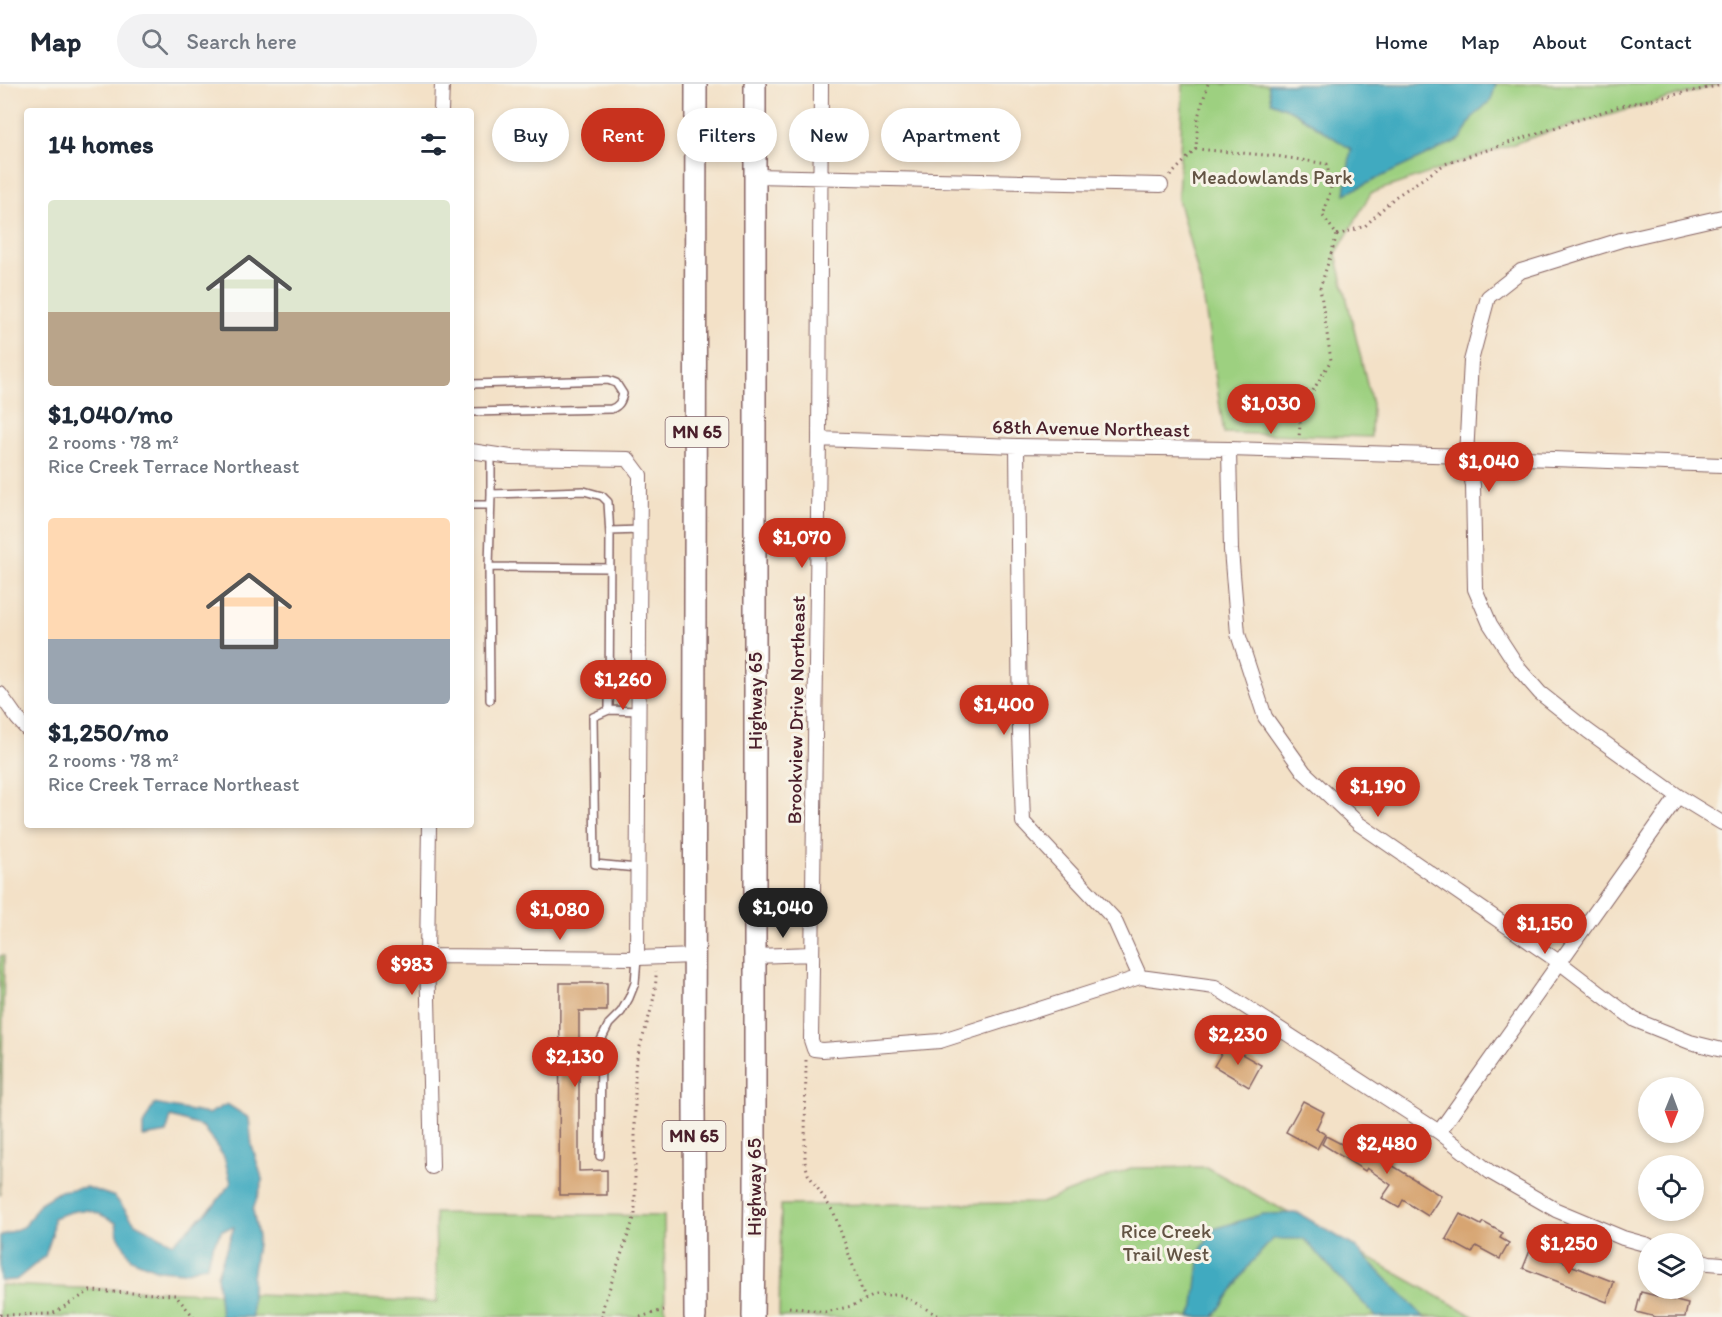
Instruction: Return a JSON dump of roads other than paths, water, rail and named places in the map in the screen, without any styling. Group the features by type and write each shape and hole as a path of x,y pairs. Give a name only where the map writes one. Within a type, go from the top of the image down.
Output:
{"highway":[{"name":"MN 65","path":"695,1317 696,84"},
{"name":"Highway 65","path":"753,1317 755,84"}],"street":[{"path":"441,108 442,84"},
{"name":"Brookview Drive Northeast","path":"821,84 811,1040 814,1049 940,1041 1140,977"},
{"path":"755,176 1161,185"},
{"path":"1722,217 1621,240 1521,271 1488,297 1471,361 1466,456 1473,485 1475,589 1490,624 1520,670 1540,693 1588,731 1678,796 1722,823"},
{"name":"68th Avenue Northeast","path":"819,439 1722,465"},
{"path":"1017,446 1023,822 1114,919 1140,977 1215,987 1439,1132 1490,1172 1556,1210 1638,1242"},
{"path":"1229,450 1231,550 1238,634 1265,717 1304,772 1359,824 1559,963 1635,1020 1690,1042 1722,1050"},
{"path":"474,452 511,457 628,459 640,475 637,958"},
{"path":"0,694 24,726"},
{"path":"1439,1132 1678,796"},
{"path":"429,828 427,956 432,1167"},
{"path":"754,956 812,954"},
{"path":"427,956 655,958 695,956"},
{"path":"1704,1261 1722,1264"}],"lane":[{"path":"474,384 608,380 616,383 623,394 621,403 611,409 474,412"},
{"path":"490,700 491,455"},
{"path":"491,494 584,491 602,496 609,502 609,710"},
{"path":"474,505 490,505"},
{"path":"610,531 640,530"},
{"path":"489,567 610,568"},
{"path":"637,868 595,864 593,717 609,710 639,711"},
{"path":"600,1156 601,1040 609,1024 621,1012 629,998 635,983 637,958"}],"water":[{"path":"1268,84 1496,84 1491,100 1472,118 1461,139 1345,194 1351,149 1294,112 1271,102"},
{"path":"154,1104 208,1114 227,1104 249,1118 252,1146 263,1181 253,1210 258,1237 252,1278 252,1317 221,1317 217,1275 234,1227 222,1230 212,1247 207,1265 184,1272 158,1270 131,1259 118,1235 116,1223 92,1211 79,1210 53,1218 52,1235 45,1256 16,1280 0,1281 0,1236 25,1226 40,1203 60,1191 86,1187 115,1197 135,1223 173,1243 214,1205 231,1183 224,1157 203,1127 171,1117 166,1133 143,1137 143,1125"},
{"path":"1298,1213 1354,1246 1424,1317 1376,1317 1304,1239 1273,1239 1250,1264 1214,1317 1190,1317 1194,1306 1200,1251 1214,1229 1263,1214"}],"park label":[{"name":"Meadowlands Park","path":"1272,177"},
{"name":"Rice Creek Trail West","path":"1166,1242"}]}
